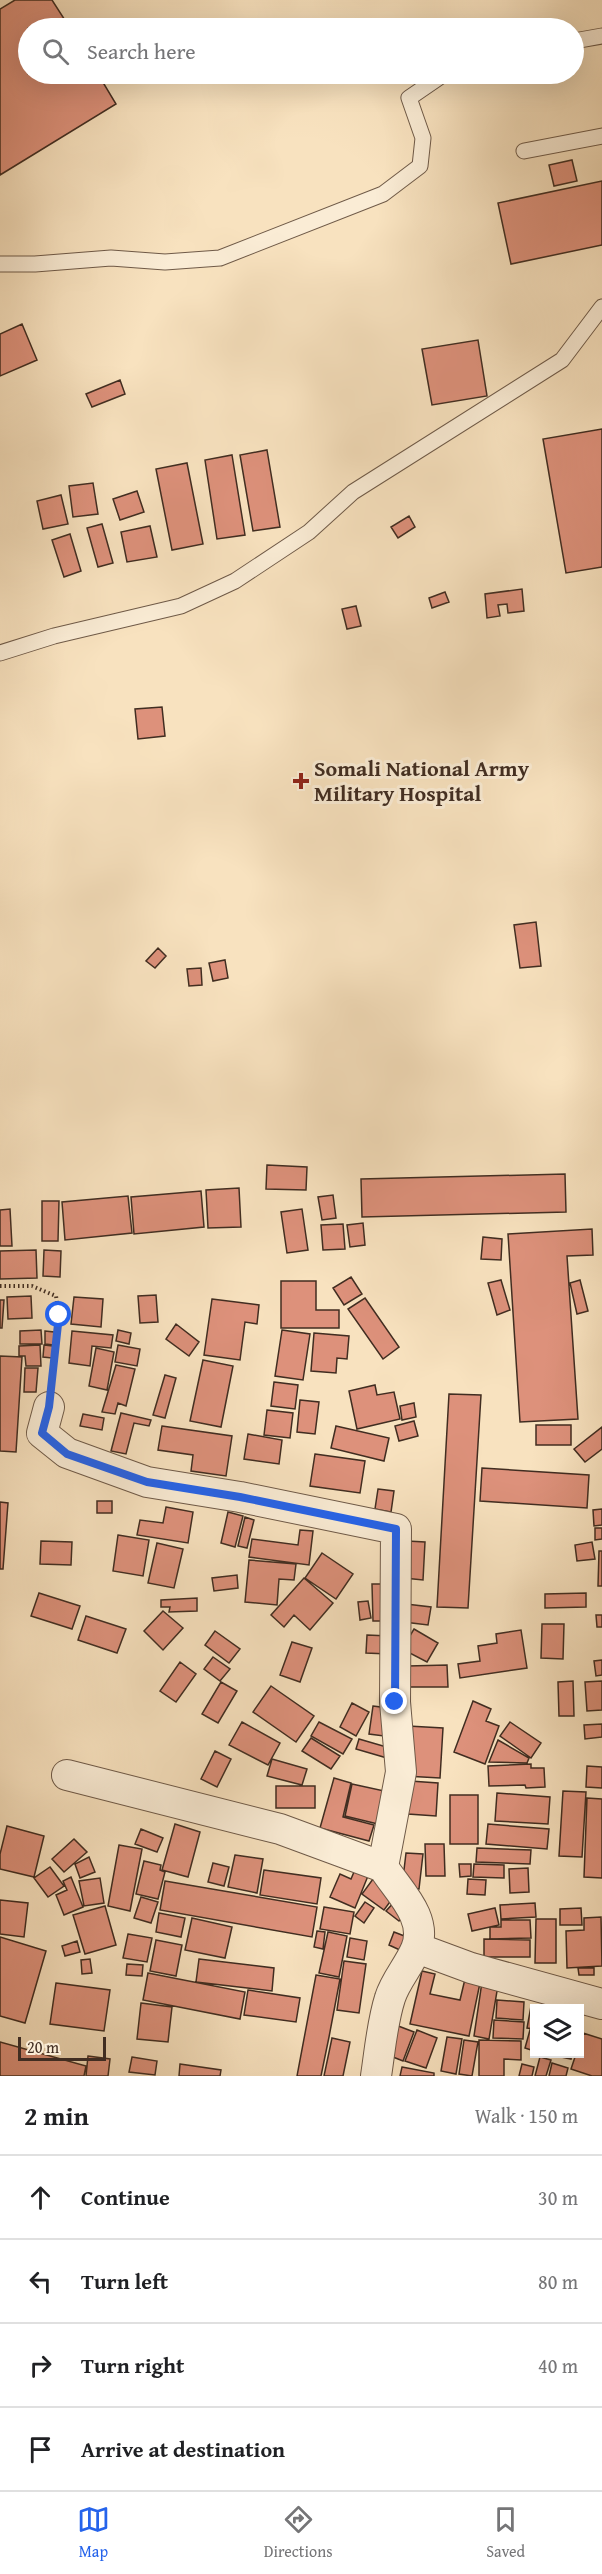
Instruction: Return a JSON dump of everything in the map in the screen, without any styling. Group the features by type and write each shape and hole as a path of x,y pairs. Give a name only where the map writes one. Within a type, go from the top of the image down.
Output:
{"street":[{"path":"49,1407 42,1433 67,1454 147,1482 240,1497 396,1529 395,1702 401,1772 383,1868"},
{"path":"67,1775 280,1828 383,1868 412,1905 419,1934 417,1948 390,1997 376,2076"},
{"path":"417,1948 471,1968 602,2004"}],"lane":[{"path":"584,39 602,36"},
{"path":"0,264 35,264 111,258 165,262 220,258 383,194 420,166 423,138 409,98 429,84"},
{"path":"524,151 602,136"},
{"path":"0,653 54,636 181,606 235,581 309,532 362,486 499,402 562,360 602,307"}],"path":[{"path":"0,1286 32,1286 56,1296 59,1315 49,1407"}],"building":[{"path":"15,0 52,0 64,18 18,18 18,84 104,84 116,104 0,175 0,9"},
{"path":"572,160 577,181 554,186 549,165"},
{"path":"602,181 602,245 511,264 498,203"},
{"path":"22,324 37,360 0,376 0,334"},
{"path":"478,340 487,396 432,405 422,349"},
{"path":"120,380 125,394 92,407 86,394"},
{"path":"602,429 602,567 566,573 543,439"},
{"path":"267,450 280,527 253,531 240,455"},
{"path":"232,455 245,535 217,539 205,460"},
{"path":"187,463 203,544 172,550 156,469"},
{"path":"93,483 98,514 73,517 69,486"},
{"path":"137,491 144,512 120,520 113,499"},
{"path":"61,495 68,524 43,529 37,501"},
{"path":"409,516 415,527 398,538 391,527"},
{"path":"102,524 113,563 98,567 87,528"},
{"path":"150,526 157,557 127,562 121,532"},
{"path":"70,534 81,571 64,577 52,540"},
{"path":"522,589 524,611 508,613 507,604 498,605 500,616 487,618 485,594"},
{"path":"445,592 449,602 432,608 429,598"},
{"path":"356,606 361,626 347,629 342,609"},
{"path":"162,707 165,736 138,739 135,709"},
{"path":"536,922 541,966 520,968 514,925"},
{"path":"158,948 166,956 155,968 146,961"},
{"path":"225,960 228,978 213,981 209,963"},
{"path":"201,968 202,985 189,986 187,969"},
{"path":"267,1165 307,1167 306,1190 266,1189"},
{"path":"565,1174 566,1212 362,1217 361,1179"},
{"path":"239,1188 241,1227 208,1228 206,1190"},
{"path":"201,1191 204,1227 134,1234 131,1197"},
{"path":"333,1195 336,1218 322,1220 318,1197"},
{"path":"128,1196 132,1233 65,1240 62,1202"},
{"path":"42,1201 59,1201 58,1241 42,1241"},
{"path":"10,1209 12,1246 0,1246 0,1210"},
{"path":"302,1209 308,1250 287,1253 281,1212"},
{"path":"363,1223 365,1245 350,1247 347,1225"},
{"path":"343,1224 345,1249 323,1250 321,1225"},
{"path":"592,1229 593,1255 567,1256 578,1419 520,1422 508,1234"},
{"path":"483,1237 502,1239 501,1260 481,1259"},
{"path":"36,1250 37,1278 0,1279 0,1251"},
{"path":"44,1250 61,1251 60,1277 43,1276"},
{"path":"351,1277 362,1294 344,1305 333,1288"},
{"path":"501,1280 510,1310 497,1315 488,1283"},
{"path":"580,1280 588,1311 577,1314 570,1283"},
{"path":"281,1281 316,1281 316,1310 339,1310 339,1328 281,1328"},
{"path":"156,1295 158,1322 140,1323 138,1296"},
{"path":"31,1296 32,1318 8,1319 7,1297"},
{"path":"74,1297 103,1299 101,1327 71,1324"},
{"path":"365,1298 399,1347 383,1359 348,1309"},
{"path":"212,1299 259,1305 257,1324 245,1322 240,1360 204,1355"},
{"path":"0,1300 4,1300 2,1328 0,1328"},
{"path":"176,1324 199,1342 189,1356 166,1339"},
{"path":"41,1330 42,1344 20,1344 20,1331"},
{"path":"118,1330 131,1333 129,1344 116,1341"},
{"path":"282,1330 310,1334 303,1380 275,1376"},
{"path":"45,1331 54,1332 54,1345 45,1344"},
{"path":"72,1331 113,1335 111,1348 92,1346 90,1366 69,1363"},
{"path":"314,1333 349,1336 347,1359 337,1358 336,1373 311,1371"},
{"path":"40,1345 41,1366 26,1366 25,1356 19,1356 19,1346"},
{"path":"44,1345 53,1346 52,1358 43,1357"},
{"path":"118,1345 140,1349 137,1366 115,1362"},
{"path":"96,1348 114,1352 107,1390 89,1386"},
{"path":"0,1356 22,1357 16,1452 0,1451"},
{"path":"203,1360 233,1366 221,1427 190,1421"},
{"path":"116,1365 135,1369 126,1406 118,1403 115,1414 102,1412"},
{"path":"25,1368 38,1368 36,1392 24,1392"},
{"path":"165,1375 176,1378 165,1418 153,1415"},
{"path":"274,1382 298,1385 295,1409 271,1406"},
{"path":"375,1385 377,1395 394,1392 400,1419 357,1429 349,1391"},
{"path":"449,1394 481,1395 468,1608 437,1607"},
{"path":"300,1400 319,1402 315,1434 297,1432"},
{"path":"414,1403 416,1417 402,1420 400,1406"},
{"path":"267,1410 293,1413 290,1438 264,1435"},
{"path":"121,1413 151,1420 149,1426 134,1423 126,1454 111,1451"},
{"path":"83,1414 104,1418 102,1430 80,1426"},
{"path":"414,1421 418,1436 399,1441 395,1426"},
{"path":"536,1425 571,1425 571,1445 536,1445"},
{"path":"162,1426 232,1436 226,1476 191,1471 193,1455 158,1450"},
{"path":"336,1426 389,1438 384,1461 331,1448"},
{"path":"602,1427 602,1449 585,1462 574,1449"},
{"path":"248,1434 282,1440 279,1464 244,1459"},
{"path":"315,1454 365,1461 360,1493 310,1486"},
{"path":"482,1468 589,1475 587,1508 480,1501"},
{"path":"378,1489 394,1491 391,1512 375,1509"},
{"path":"97,1501 112,1501 112,1513 97,1513"},
{"path":"0,1502 8,1503 3,1569 0,1569"},
{"path":"166,1507 193,1512 188,1543 137,1535 140,1520 163,1523"},
{"path":"602,1509 602,1525 594,1526 593,1510"},
{"path":"228,1512 243,1516 235,1547 221,1543"},
{"path":"245,1517 254,1520 247,1548 238,1546"},
{"path":"595,1528 602,1528 602,1539 595,1540"},
{"path":"300,1530 313,1531 309,1565 249,1557 252,1539 298,1545"},
{"path":"118,1535 149,1540 143,1576 113,1571"},
{"path":"41,1541 72,1542 71,1565 40,1564"},
{"path":"407,1541 425,1542 423,1580 404,1578"},
{"path":"592,1542 595,1559 577,1561 575,1545"},
{"path":"157,1543 183,1549 174,1588 148,1583"},
{"path":"599,1551 602,1551 602,1586 598,1586"},
{"path":"322,1553 353,1574 336,1599 305,1578"},
{"path":"249,1560 296,1564 294,1580 279,1579 277,1605 245,1602"},
{"path":"237,1575 238,1588 214,1591 212,1578"},
{"path":"304,1578 333,1603 310,1630 294,1615 284,1627 271,1615"},
{"path":"372,1584 387,1584 387,1621 373,1621"},
{"path":"39,1593 80,1606 72,1629 31,1616"},
{"path":"586,1593 586,1607 545,1608 545,1594"},
{"path":"197,1598 197,1611 169,1612 170,1607 161,1607 161,1600"},
{"path":"368,1601 371,1618 360,1620 358,1602"},
{"path":"406,1604 431,1607 428,1625 404,1622"},
{"path":"163,1611 183,1628 163,1650 144,1631"},
{"path":"596,1615 602,1615 602,1627 597,1627"},
{"path":"86,1616 126,1629 117,1653 78,1640"},
{"path":"542,1624 564,1624 563,1659 541,1658"},
{"path":"414,1629 438,1643 427,1662 402,1649"},
{"path":"521,1630 527,1668 460,1678 458,1664 480,1661 478,1646 497,1643 496,1634"},
{"path":"215,1631 240,1649 229,1663 205,1645"},
{"path":"367,1635 389,1636 388,1654 366,1653"},
{"path":"292,1642 312,1648 300,1682 280,1675"},
{"path":"213,1657 230,1669 220,1681 204,1669"},
{"path":"602,1660 602,1675 596,1676 594,1661"},
{"path":"180,1662 196,1674 176,1702 160,1691"},
{"path":"447,1665 448,1687 408,1687 408,1666"},
{"path":"573,1681 574,1716 559,1716 558,1682"},
{"path":"602,1681 602,1710 587,1711 585,1682"},
{"path":"221,1682 237,1691 218,1723 202,1714"},
{"path":"271,1686 314,1716 296,1742 253,1712"},
{"path":"473,1701 491,1709 486,1721 499,1726 485,1764 454,1752"},
{"path":"352,1703 369,1712 356,1736 340,1727"},
{"path":"373,1706 388,1708 384,1736 369,1734"},
{"path":"242,1722 280,1743 268,1765 229,1745"},
{"path":"319,1722 352,1739 343,1754 311,1736"},
{"path":"510,1722 541,1743 531,1758 500,1736"},
{"path":"602,1724 602,1737 585,1739 584,1725"},
{"path":"408,1726 443,1728 440,1778 405,1776"},
{"path":"311,1738 340,1756 331,1769 302,1751"},
{"path":"359,1739 390,1748 387,1758 356,1749"},
{"path":"498,1740 529,1758 527,1763 489,1762"},
{"path":"215,1751 231,1759 217,1787 201,1779"},
{"path":"272,1759 307,1769 302,1785 267,1776"},
{"path":"531,1764 531,1768 544,1768 545,1787 489,1786 488,1766"},
{"path":"587,1766 602,1767 602,1788 586,1787"},
{"path":"334,1778 351,1783 343,1817 374,1825 369,1841 320,1828"},
{"path":"410,1781 438,1783 436,1816 408,1814"},
{"path":"352,1784 389,1792 382,1825 345,1816"},
{"path":"276,1786 315,1786 315,1808 276,1808"},
{"path":"563,1791 586,1792 582,1857 559,1856"},
{"path":"497,1793 550,1797 548,1824 495,1821"},
{"path":"450,1795 478,1795 478,1844 450,1844"},
{"path":"587,1798 602,1799 602,1878 584,1877"},
{"path":"175,1824 200,1832 188,1877 162,1870"},
{"path":"488,1824 549,1829 547,1849 486,1844"},
{"path":"7,1826 44,1836 34,1877 0,1869 0,1854"},
{"path":"141,1829 163,1838 157,1852 135,1844"},
{"path":"74,1839 87,1852 64,1872 52,1859"},
{"path":"425,1844 444,1844 445,1876 426,1876"},
{"path":"119,1845 142,1849 130,1911 108,1906"},
{"path":"477,1848 531,1850 530,1864 476,1862"},
{"path":"406,1853 423,1854 419,1889 402,1887"},
{"path":"235,1855 263,1859 257,1893 228,1887"},
{"path":"89,1857 95,1872 80,1878 75,1864"},
{"path":"144,1861 161,1865 160,1870 165,1872 158,1899 136,1894"},
{"path":"213,1863 229,1867 224,1886 208,1882"},
{"path":"459,1864 471,1864 471,1876 460,1877"},
{"path":"474,1864 504,1865 504,1878 473,1877"},
{"path":"357,1865 370,1871 355,1908 330,1897 340,1874 351,1879"},
{"path":"50,1867 64,1886 48,1897 34,1878"},
{"path":"528,1868 529,1892 510,1893 509,1869"},
{"path":"264,1870 321,1878 317,1904 260,1895"},
{"path":"71,1877 83,1907 64,1915 56,1895 67,1890 63,1881"},
{"path":"100,1878 104,1903 84,1906 79,1881"},
{"path":"373,1879 395,1895 384,1910 362,1894"},
{"path":"468,1879 486,1880 485,1895 467,1894"},
{"path":"165,1881 317,1907 312,1937 160,1910"},
{"path":"141,1897 158,1902 151,1923 134,1918"},
{"path":"397,1899 409,1909 399,1921 386,1911"},
{"path":"0,1900 28,1903 24,1937 0,1934"},
{"path":"365,1902 374,1908 364,1923 355,1916"},
{"path":"535,1903 536,1917 501,1919 500,1905"},
{"path":"105,1906 116,1945 85,1954 73,1915"},
{"path":"324,1907 354,1912 350,1934 320,1929"},
{"path":"495,1908 499,1925 472,1931 468,1914"},
{"path":"581,1908 582,1925 560,1925 560,1909"},
{"path":"159,1913 185,1918 181,1937 156,1932"},
{"path":"601,1917 602,1966 567,1968 566,1931 584,1930 584,1918"},
{"path":"192,1918 232,1927 225,1958 185,1950"},
{"path":"536,1919 556,1919 556,1963 535,1963"},
{"path":"501,1920 530,1920 531,1938 490,1939 490,1927 501,1927"},
{"path":"317,1931 325,1932 323,1949 314,1947"},
{"path":"328,1932 347,1936 339,1977 319,1973"},
{"path":"394,1932 407,1937 402,1951 389,1945"},
{"path":"128,1934 152,1938 147,1962 123,1958"},
{"path":"0,1937 46,1951 25,2023 0,2016"},
{"path":"350,1938 367,1941 364,1960 347,1957"},
{"path":"484,1939 530,1940 530,1957 484,1957"},
{"path":"156,1940 182,1945 176,1976 150,1971"},
{"path":"77,1941 80,1952 65,1956 62,1946"},
{"path":"90,1959 92,1973 82,1974 81,1960"},
{"path":"199,1959 274,1968 272,1991 196,1982"},
{"path":"344,1961 366,1964 359,2013 337,2010"},
{"path":"127,1964 143,1965 142,1976 126,1975"},
{"path":"578,1968 594,1968 594,1975 579,1975"},
{"path":"422,1971 435,1974 430,1994 460,2000 465,1979 480,1983 469,2036 410,2024"},
{"path":"148,1973 245,1992 240,2019 143,2000"},
{"path":"316,1975 340,1979 321,2076 297,2076"},
{"path":"482,1982 498,1985 489,2039 474,2036"},
{"path":"56,1983 110,1990 104,2031 50,2024"},
{"path":"248,1990 300,1998 296,2022 244,2015"},
{"path":"497,2000 524,2002 523,2020 496,2018"},
{"path":"141,2003 172,2007 168,2042 137,2039"},
{"path":"530,2012 530,2028 527,2028"},
{"path":"494,2020 524,2022 523,2039 493,2038"},
{"path":"393,2024 414,2032 403,2061 383,2053"},
{"path":"417,2030 437,2038 426,2068 405,2061"},
{"path":"530,2030 530,2050 525,2048"},
{"path":"584,2033 602,2039 602,2076 592,2076 571,2069 575,2058 584,2058"},
{"path":"447,2037 462,2039 456,2074 441,2071"},
{"path":"332,2038 350,2042 343,2076 324,2076"},
{"path":"464,2040 478,2042 472,2076 459,2074"},
{"path":"479,2040 521,2041 521,2060 504,2059 504,2076 479,2076"},
{"path":"0,2042 86,2066 84,2076 0,2076"},
{"path":"88,2056 110,2059 108,2076 86,2076"},
{"path":"132,2057 157,2061 155,2075 129,2072"},
{"path":"540,2058 551,2060 546,2076 535,2076"},
{"path":"552,2063 568,2068 566,2076 549,2076"},
{"path":"180,2064 221,2070 220,2076 179,2076"},
{"path":"522,2064 534,2067 532,2076 519,2076"},
{"path":"402,2067 434,2073 434,2076 400,2076"}],"place":[{"name":"Somali National Army Military Hospital","path":"301,781"}],"route":[{"path":"59,1315 49,1407 42,1433 67,1454 147,1482 240,1497 300,1511 366,1521 396,1529 395,1702"}]}
